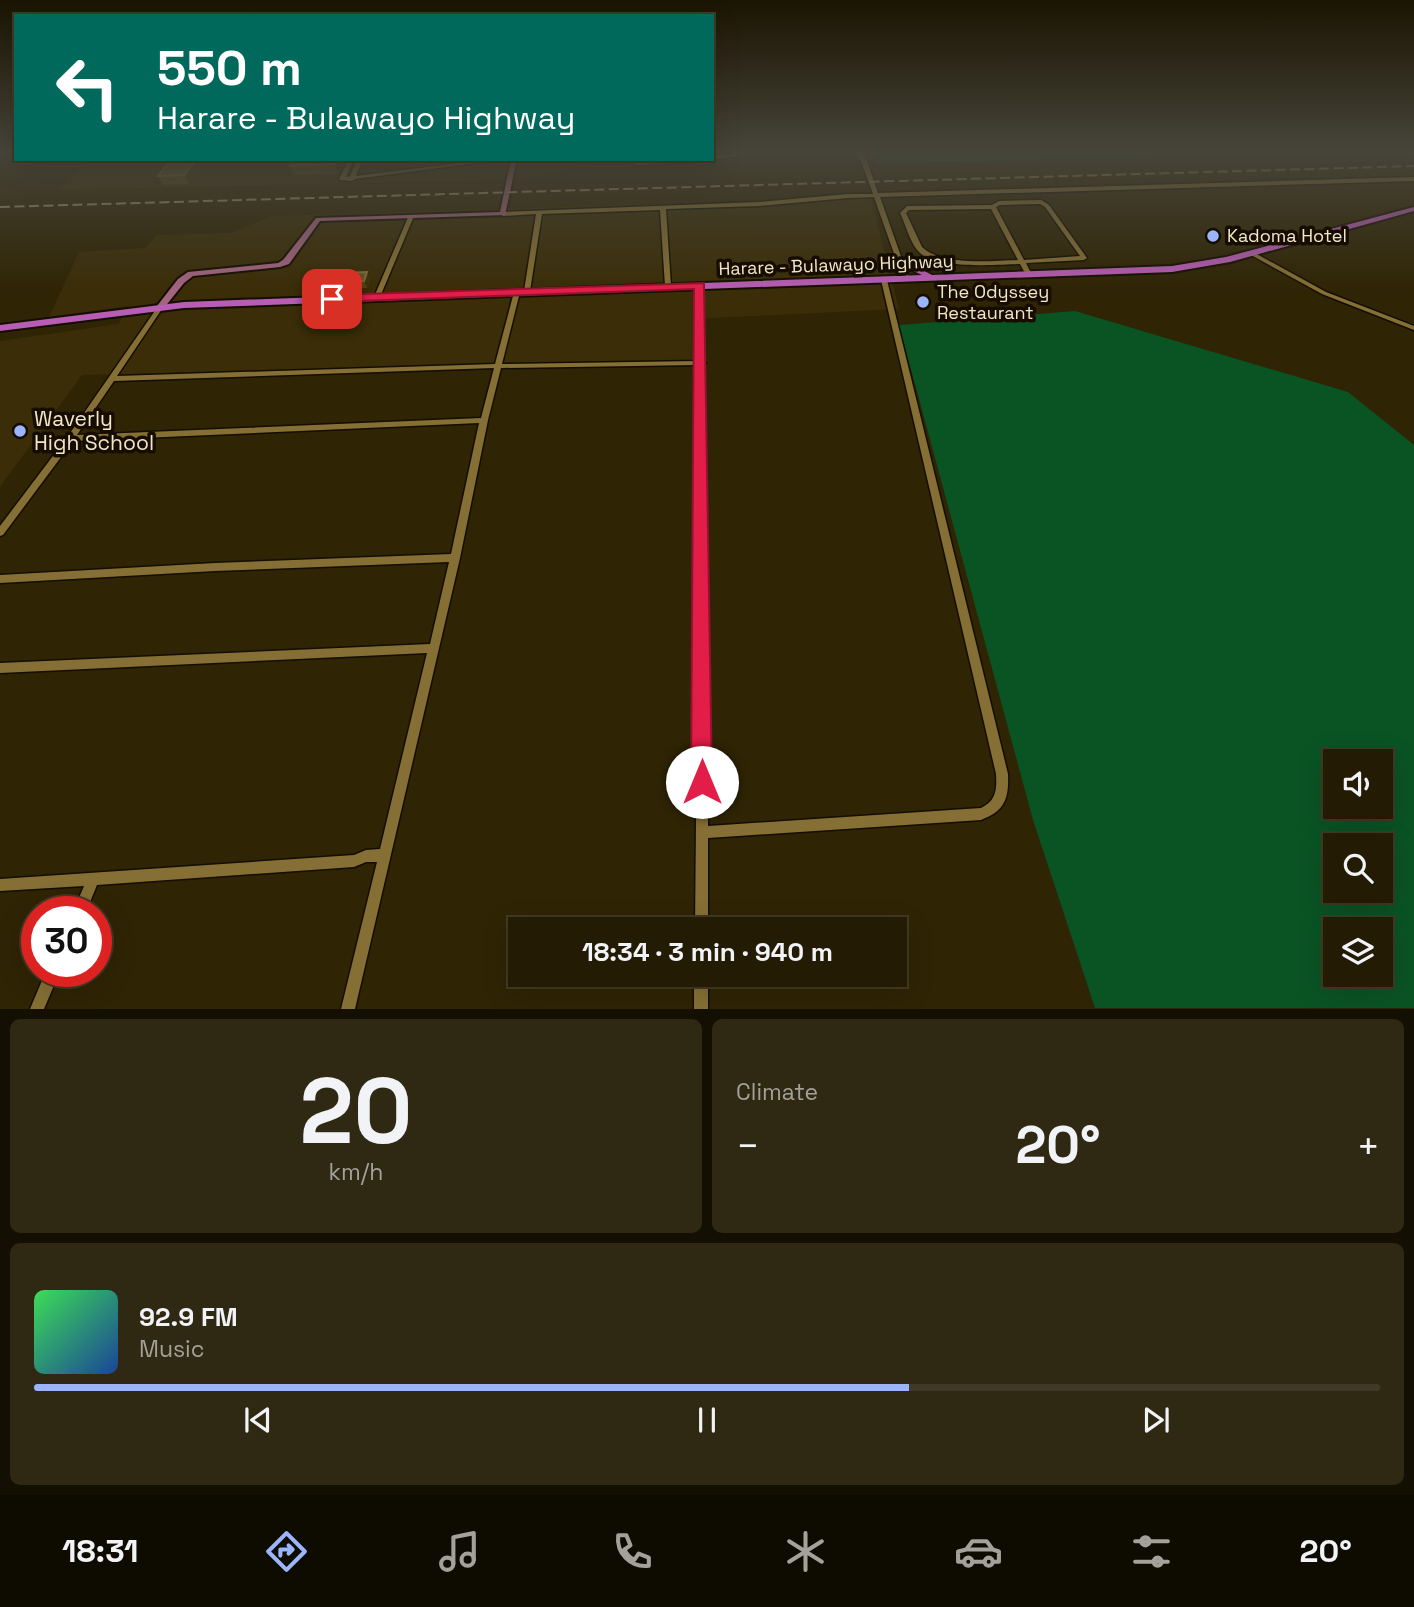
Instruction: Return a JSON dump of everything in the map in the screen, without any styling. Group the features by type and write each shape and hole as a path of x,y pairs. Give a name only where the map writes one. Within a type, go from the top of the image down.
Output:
{"highway":[{"name":"Harare - Bulawayo Highway","path":"0,328 161,306 1172,269 1253,254 1414,209"},
{"path":"898,260 915,270 939,278"}],"main road":[{"path":"161,306 181,281 191,274 268,268 286,262 318,219 503,214 506,197"}],"street":[{"path":"503,214 841,197"},
{"path":"876,197 906,279"},
{"path":"999,203 1044,203 1085,256 1021,261 964,263 934,258 922,252 903,213 907,208 993,207 999,203"},
{"path":"993,207 1029,275"},
{"path":"663,208 668,286"},
{"path":"348,1009 455,558 484,420 522,291 539,213"},
{"path":"377,297 411,216"},
{"path":"1253,254 1324,293 1414,328"},
{"path":"701,832 981,814 991,811 1000,802 1002,774 884,280"},
{"path":"700,285 701,917"},
{"path":"0,533 71,438 161,306"},
{"path":"110,379 498,366 702,363"},
{"path":"71,438 484,420"},
{"path":"0,579 455,558"},
{"path":"0,668 434,648"},
{"path":"1,887 354,861 366,856 383,855"},
{"path":"86,896 92,881"},
{"path":"37,1009 46,987"},
{"path":"701,987 701,1009"}],"shaded area":[{"path":"806,197 870,197 899,309 694,319 693,361 82,375 0,487 0,341 118,324 128,306 49,317 79,252 145,248 157,235 230,233 272,216 758,201"}],"green space":[{"path":"1075,311 1348,392 1414,445 1414,1008 1095,1008 1033,820 899,325"}],"building":[{"path":"367,272 364,281 335,282 339,273"}],"railway":[{"path":"0,207 342,197"}],"place":[{"name":"Kadoma Hotel","path":"1213,236"},
{"name":"The Odyssey Restaurant","path":"923,302"},
{"name":"Waverly High School","path":"20,431"}],"route":[{"path":"332,299 700,285 702,782"}]}
